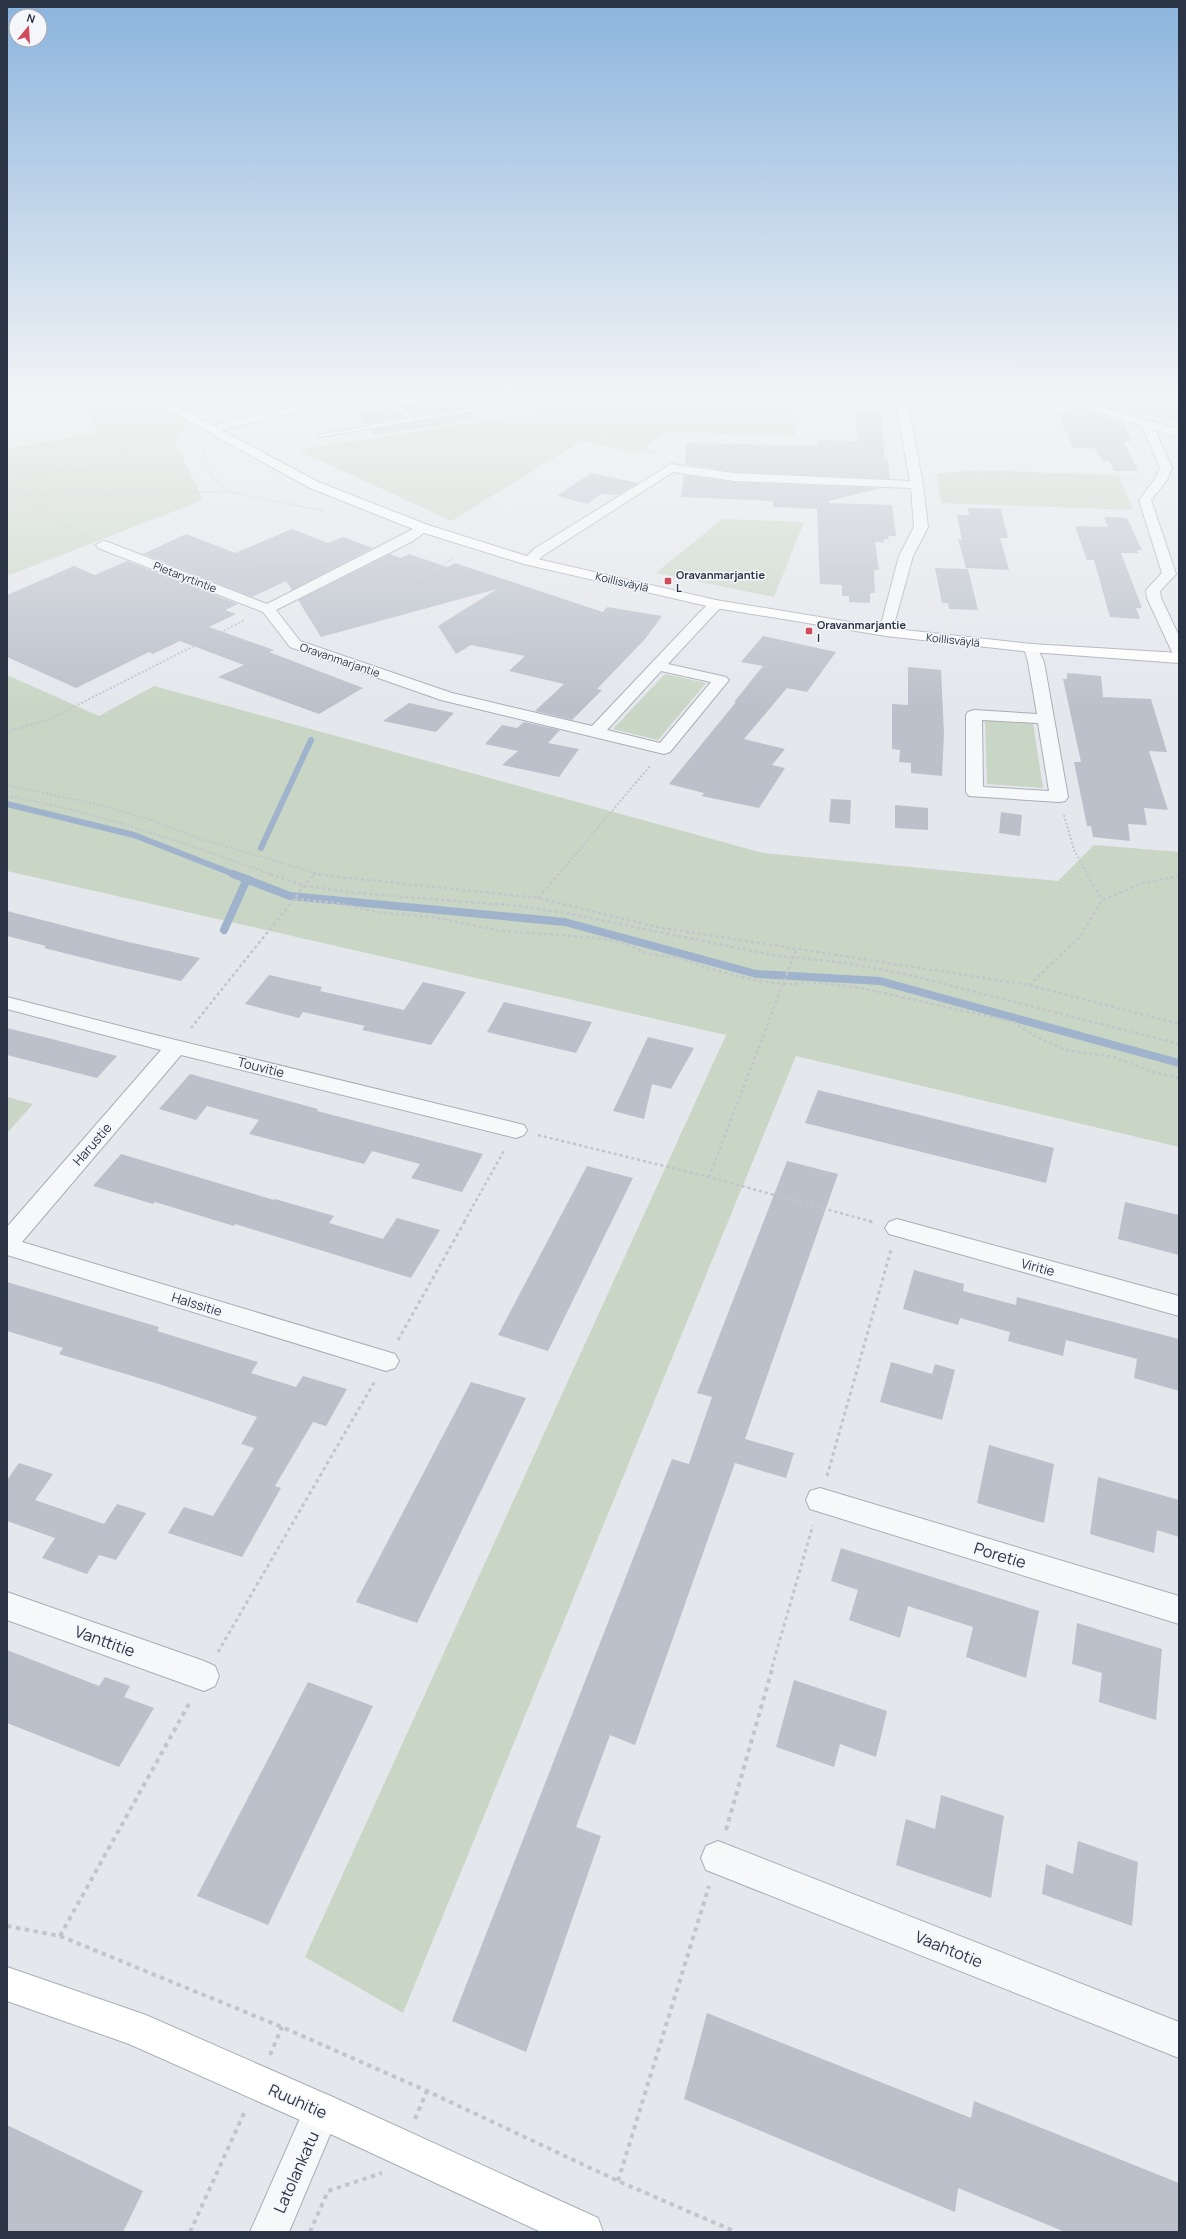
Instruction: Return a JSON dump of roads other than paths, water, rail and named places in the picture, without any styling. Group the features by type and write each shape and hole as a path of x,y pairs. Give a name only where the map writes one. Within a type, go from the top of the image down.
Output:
{"street":[{"name":"Koillisväylä","path":"348,498 423,528 529,561 716,604 886,632 1031,648 1179,658"},
{"path":"529,561 539,552 623,498"},
{"path":"886,632 906,556 921,527 918,498"},
{"path":"1146,498 1145,500 1169,574 1153,590 1154,598 1179,652"},
{"path":"268,609 408,538 423,528"},
{"name":"Pietaryrtintie","path":"103,545 268,609"},
{"path":"596,732 716,604"},
{"name":"Oravanmarjantie","path":"268,609 295,644 447,697 664,749 721,680 657,666"},
{"path":"1031,648 1036,662 1046,718 1059,797 975,792 974,715 1046,718"},
{"name":"Touvitie","path":"7,1003 516,1130"},
{"name":"Harustie","path":"7,1243 177,1046"},
{"name":"Viritie","path":"897,1228 1179,1306"},
{"name":"Halssitie","path":"7,1246 386,1361"},
{"name":"Poretie","path":"820,1500 1179,1610"},
{"name":"Vanttitie","path":"7,1606 204,1676"},
{"name":"Vaahtotie","path":"718,1858 1179,2040"},
{"name":"Ruuhitie","path":"7,1984 133,2028 258,2083 584,2232"},
{"name":"Latolankatu","path":"269,2232 322,2112"}],"waterway":[{"path":"261,848 311,740"},
{"path":"7,804 134,835 236,875"},
{"path":"233,874 247,879"},
{"path":"224,930 247,879"},
{"path":"247,879 290,896 565,922 756,974 880,981 1179,1063"}],"place":[{"name":"Oravanmarjantie L","path":"668,581"},
{"name":"Oravanmarjantie I","path":"809,631"}]}
